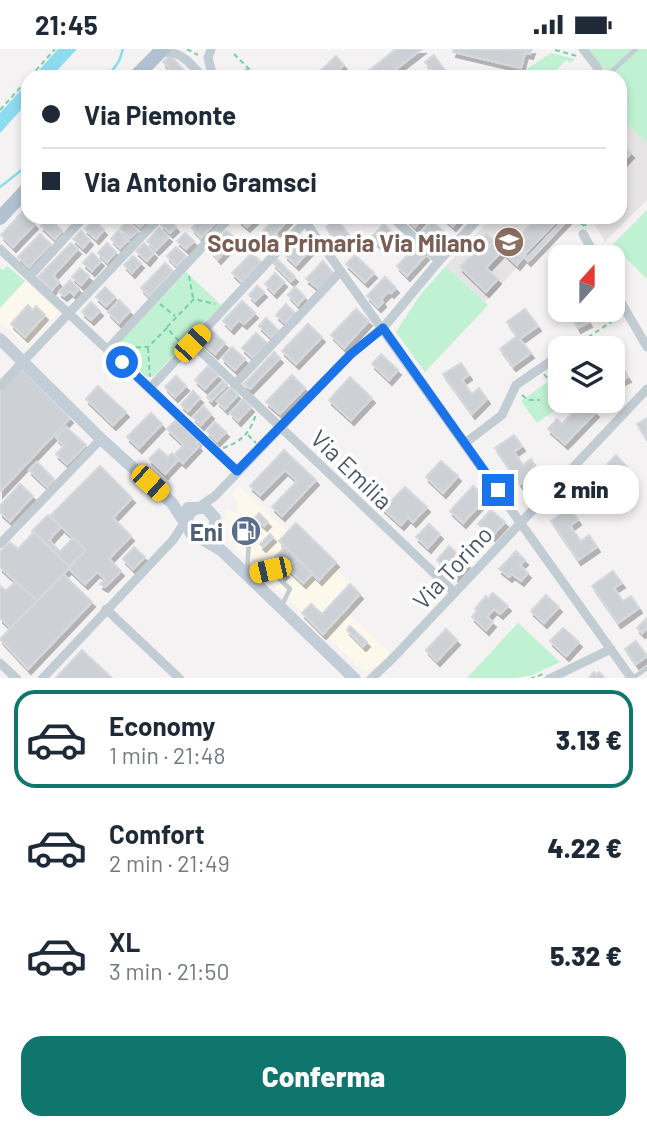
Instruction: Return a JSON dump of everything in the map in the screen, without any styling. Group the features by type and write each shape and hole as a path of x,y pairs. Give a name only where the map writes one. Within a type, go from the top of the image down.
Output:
{"main road":[{"path":"134,70 157,51"},
{"path":"141,70 157,51"},
{"path":"0,207 21,185"},
{"path":"0,218 21,196"}],"street":[{"path":"211,49 208,58 211,70"},
{"path":"157,51 178,52 195,70"},
{"path":"582,53 596,70"},
{"path":"30,277 78,224"},
{"path":"0,386 153,224"},
{"path":"111,345 224,224"},
{"path":"152,385 299,224"},
{"path":"307,224 632,678"},
{"path":"399,224 439,261"},
{"path":"42,678 173,540 189,518 218,492 351,354 383,328 473,224"},
{"path":"584,231 590,245"},
{"path":"0,249 69,313 111,345 237,471"},
{"path":"235,384 341,271"},
{"path":"626,311 647,347"},
{"path":"0,339 101,439 172,503 182,507 189,518 191,533 221,549 355,678"},
{"name":"Via Emilia","path":"189,346 235,384 455,593"},
{"path":"465,443 502,415 516,385 548,363"},
{"name":"Via Torino","path":"371,678 647,389"},
{"path":"0,544 101,439"},
{"path":"218,492 215,521 216,539 221,549"},
{"path":"189,518 207,509 215,521"},
{"path":"173,540 187,535 210,533 215,521"},
{"path":"106,610 180,678"},
{"path":"552,678 611,649"},
{"path":"0,663 17,678"}],"lane":[{"path":"613,70 636,49"},
{"path":"234,528 249,542 247,575 270,570 290,589 280,608"},
{"path":"632,678 647,668"}],"path":[{"path":"36,70 55,49"},
{"path":"187,49 203,57"},
{"path":"555,50 582,53"},
{"path":"234,54 248,68"},
{"path":"0,110 21,87"},
{"path":"580,224 584,231"},
{"path":"188,274 194,299"},
{"path":"154,299 176,318"},
{"path":"194,299 224,309"},
{"path":"152,385 146,352 148,347 194,299"},
{"path":"588,336 626,311"},
{"path":"167,328 189,346"},
{"path":"111,345 119,348 148,347"},
{"path":"540,369 548,379"},
{"path":"516,385 528,400 540,400"},
{"path":"218,453 247,434 257,406"},
{"path":"247,434 260,447"}],"shaded area":[{"path":"627,123 647,143 647,200 627,220"},
{"name":"Scuola Primaria Via Milano","path":"486,224 567,224 530,261 523,261 485,302 446,266"},
{"path":"594,224 623,224 605,242"},
{"path":"25,281 59,312 27,347 0,321 0,308"},
{"path":"239,486 329,570 333,566 362,594 346,612 394,657 367,671 362,670 227,540 225,509 232,512 237,510 239,503 232,495"}],"green space":[{"path":"589,49 647,49 647,143 627,123 627,70 604,69"},
{"path":"551,53 575,59 570,63 566,60 557,70 526,70"},
{"path":"647,210 647,279 625,258 625,245 612,245"},
{"path":"7,266 25,281 0,308 0,268 3,270"},
{"path":"446,266 488,305 425,372 396,332 420,295"},
{"path":"186,272 221,305 153,377 150,375 147,378 122,354 125,345 121,341"},
{"path":"548,382 548,413 551,413 537,423 521,401"},
{"path":"518,623 560,662 532,675 517,678 467,678"}],"water":[{"path":"58,49 77,49 58,70 39,70"},
{"path":"21,90 21,110 0,133 0,113"}],"building":[{"path":"396,49 422,49 395,70 370,70"},
{"path":"454,49 532,49 530,54 525,53 521,68 453,52"},
{"path":"170,55 184,70 170,70 163,62"},
{"path":"434,55 445,70 432,70 425,62"},
{"path":"336,56 344,65 339,70 321,70"},
{"path":"21,213 21,224 35,224 13,247 1,235"},
{"path":"55,224 62,231 55,239 41,226"},
{"path":"90,224 98,224 104,230 96,239 85,229"},
{"path":"124,224 130,224 138,231 130,238 120,229"},
{"path":"173,224 176,227 170,233 161,225"},
{"path":"196,224 214,224 201,238 192,228"},
{"path":"270,224 284,224 275,234 278,237 267,249 256,238"},
{"path":"330,224 341,224 353,240 341,248 326,227"},
{"path":"384,224 393,233 380,246 371,238"},
{"path":"429,224 435,224 445,233 435,244 422,232"},
{"path":"531,224 554,224 526,253 522,249 518,254 523,258 517,265 502,251 486,268 498,279 486,292 460,267 472,255 469,252 486,234 493,240 498,235 512,248 516,244 514,242"},
{"path":"559,224 563,224 528,261 519,252 528,257"},
{"path":"159,228 169,237 156,250 147,241"},
{"path":"81,231 90,240 83,248 73,239"},
{"path":"118,231 128,240 120,248 111,239"},
{"path":"226,231 237,239 218,259 209,248"},
{"path":"185,233 194,241 186,249 177,241"},
{"path":"40,234 51,244 29,267 18,257"},
{"path":"302,236 313,247 296,265 285,255"},
{"path":"71,243 78,249 53,276 59,282 52,290 38,277"},
{"path":"107,243 116,252 107,262 98,253"},
{"path":"144,243 154,253 147,261 136,251"},
{"path":"416,246 426,255 407,276 397,266"},
{"path":"176,247 186,256 177,266 167,256"},
{"path":"92,253 101,261 92,271 83,263"},
{"path":"252,253 261,262 242,282 232,273"},
{"path":"355,255 374,273 365,282 346,264"},
{"path":"133,256 141,263 132,273 124,265"},
{"path":"277,259 295,277 291,281 273,263"},
{"path":"323,261 333,273 319,289 306,279"},
{"path":"165,263 173,271 149,296 141,288"},
{"path":"80,268 89,276 81,285 72,277"},
{"path":"275,273 284,282 274,293 265,284"},
{"path":"385,277 396,288 381,299 383,302 378,307 367,296"},
{"path":"70,280 79,289 74,295 70,291 64,296 59,292"},
{"path":"257,286 264,292 255,301 249,295"},
{"path":"105,287 115,297 106,306 96,297"},
{"path":"295,287 305,297 298,305 288,295"},
{"path":"119,300 130,311 119,323 108,312"},
{"path":"242,301 255,313 244,324 239,320 231,329 223,321"},
{"path":"91,302 100,311 91,320 82,312"},
{"path":"286,304 295,313 285,323 276,315"},
{"path":"28,305 33,310 36,306 45,315 25,337 11,324"},
{"path":"356,309 369,321 344,348 331,335"},
{"path":"525,309 538,326 520,339 531,353 513,366 500,349 517,336 507,322"},
{"path":"266,318 278,330 271,337 259,326"},
{"path":"574,322 589,322 578,328"},
{"path":"308,324 322,337 296,364 282,351"},
{"path":"211,330 225,343 215,354 201,341"},
{"path":"256,333 267,343 253,358 242,348"},
{"path":"232,347 245,359 235,370 222,358"},
{"path":"274,352 280,358 250,389 244,384"},
{"path":"381,354 398,370 389,380 372,364"},
{"path":"461,363 469,375 462,380 472,394 479,388 487,399 472,414 443,374"},
{"path":"208,366 218,375 205,389 195,380"},
{"path":"21,368 70,418 0,492 0,390"},
{"path":"292,375 305,388 280,414 266,402"},
{"path":"176,376 186,386 175,397 165,387"},
{"path":"350,377 372,398 351,420 329,400"},
{"path":"223,381 227,385 211,401 207,397"},
{"path":"98,386 126,412 113,425 86,399"},
{"path":"231,387 238,395 225,409 217,401"},
{"path":"193,391 200,398 188,411 181,405"},
{"path":"243,399 251,407 238,421 230,413"},
{"path":"203,406 211,414 201,425 193,417"},
{"path":"151,413 162,424 139,448 127,437"},
{"path":"572,413 595,413 565,444 548,429 557,419 562,424"},
{"path":"647,418 647,437 646,438 637,424"},
{"path":"176,420 198,441 196,443 199,446 183,463 174,455 184,445 167,429"},
{"path":"215,422 226,432 217,441 207,431"},
{"path":"66,427 86,445 67,464 56,454 64,446 56,437"},
{"path":"514,435 522,446 514,452 523,465 531,459 539,471 520,484 495,448"},
{"path":"159,449 168,457 172,453 179,459 165,474 149,459"},
{"path":"284,450 316,480 282,516 272,507 297,481 285,470 260,495 250,486"},
{"path":"616,455 627,467 621,473 627,479 616,491 598,474"},
{"path":"441,461 458,476 443,493 426,477"},
{"path":"37,462 54,479 47,487 29,470"},
{"path":"100,466 132,498 113,518 131,536 109,559 121,571 105,587 100,584 105,579 97,572 85,584 68,568 86,550 50,516"},
{"path":"20,484 33,496 10,521 0,512 0,506"},
{"path":"473,486 486,498 463,523 450,511"},
{"path":"405,487 427,507 413,522 408,517 401,525 379,505 385,498 390,502"},
{"path":"570,508 578,520 570,526 581,541 589,535 597,547 578,560 551,521"},
{"path":"491,510 505,522 492,536 478,524"},
{"path":"259,513 268,522 264,526 255,518"},
{"path":"48,515 61,527 49,540 60,552 73,538 86,550 70,567 32,531"},
{"path":"252,522 258,528 254,533 247,527"},
{"path":"296,523 336,562 319,580 279,541"},
{"path":"429,524 440,534 428,548 416,537"},
{"path":"34,532 70,567 37,601 0,567 0,552 10,542 18,549"},
{"path":"270,534 273,537 263,547 260,544"},
{"path":"449,546 467,563 455,576 437,560"},
{"path":"134,547 145,557 133,569 123,559"},
{"path":"285,547 298,559 288,569 275,557"},
{"path":"516,551 525,560 520,565 528,573 521,581 512,574 509,577 499,569"},
{"path":"298,559 313,573 303,583 288,569"},
{"path":"280,566 286,572 280,578 274,573"},
{"path":"613,571 622,583 614,588 623,601 631,596 639,608 618,623 592,586"},
{"path":"63,574 92,602 28,669 0,639"},
{"path":"16,581 37,601 11,628 0,618 0,586 6,591"},
{"path":"350,584 360,594 323,634 302,613 311,604 322,614"},
{"path":"493,593 508,606 500,614 494,609 487,617 493,622 486,630 472,617 486,596 488,599"},
{"path":"546,595 559,607 544,623 531,611"},
{"path":"647,618 647,628 642,633 637,628"},
{"path":"350,626 367,642 363,646 347,630"},
{"path":"563,628 579,642 566,656 550,641"},
{"path":"446,629 457,640 437,661 426,650"},
{"path":"636,641 647,656 636,664 625,649"},
{"path":"82,650 112,678 56,678"},
{"path":"594,672 596,675 599,672 605,678 589,678"}],"waterway":[{"path":"113,70 123,49"},
{"path":"0,187 21,170"}],"place":[{"name":"Scuola Primaria Via Milano","path":"509,242"},
{"name":"Eni","path":"246,531"}],"route":[{"path":"122,362 237,471 351,354 383,328 498,490"}]}
